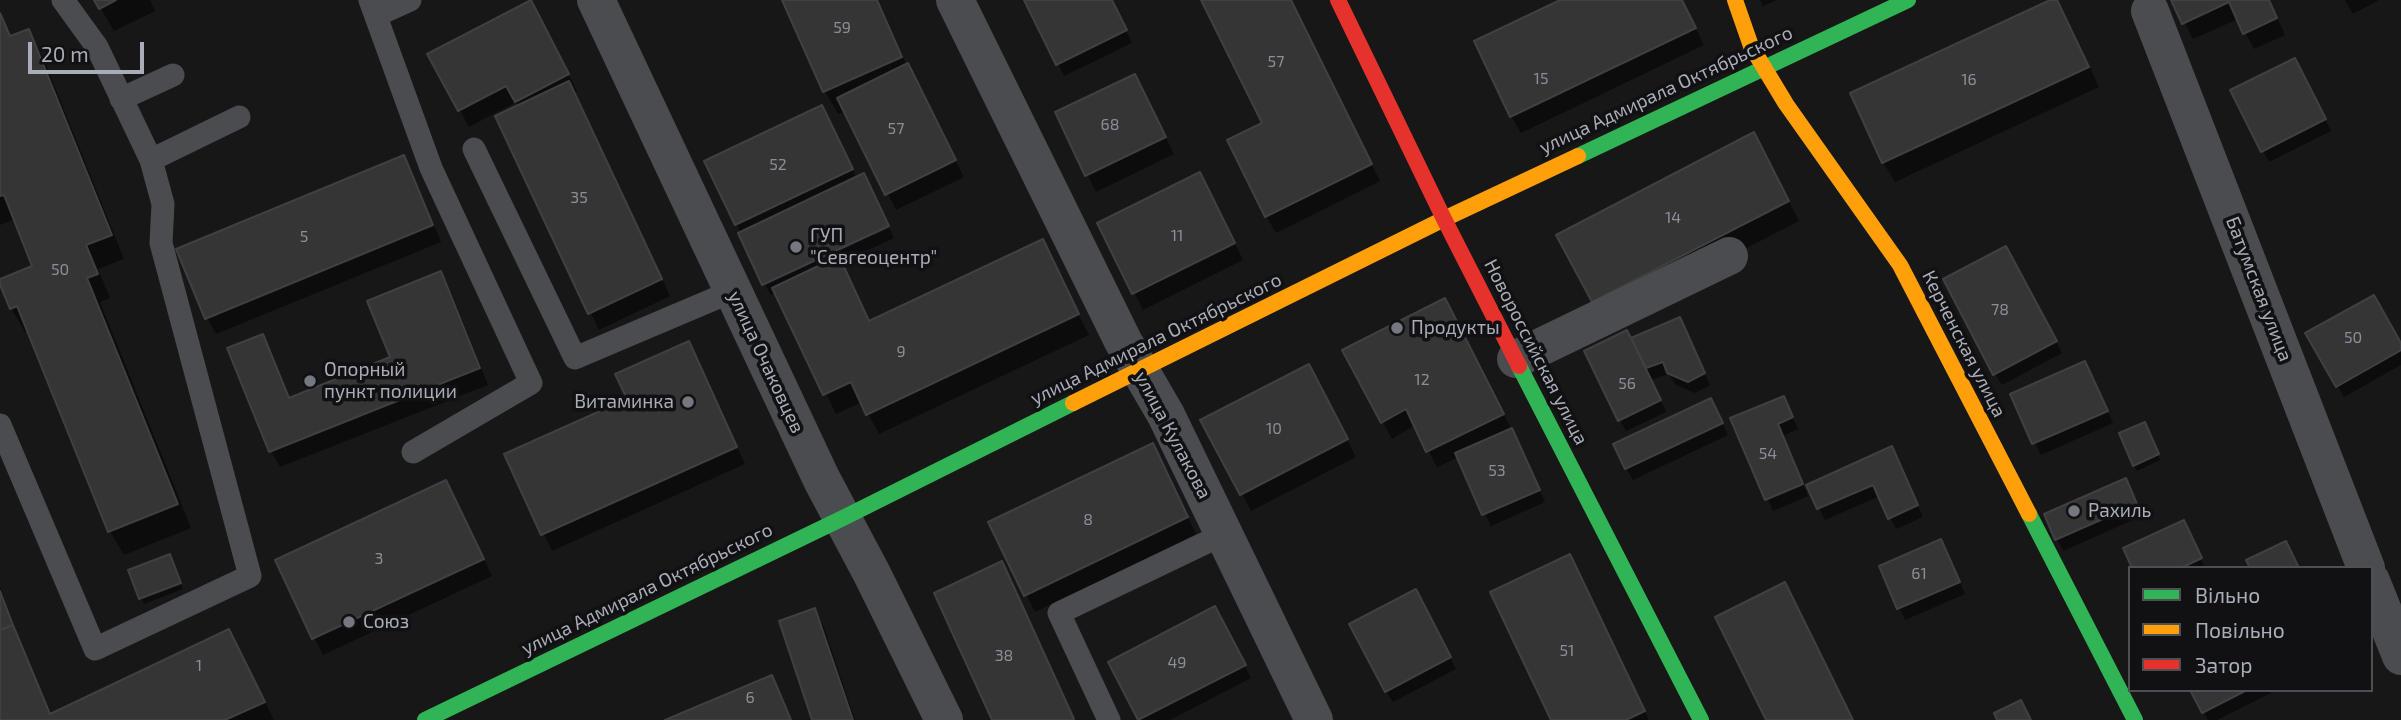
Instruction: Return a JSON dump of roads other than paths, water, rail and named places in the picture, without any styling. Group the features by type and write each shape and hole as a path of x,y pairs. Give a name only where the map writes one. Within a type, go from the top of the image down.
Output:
{"main road":[{"name":"Новороссийская улица","path":"1338,0 1444,219 1701,720"},
{"name":"Керченская улица","path":"1735,0 1751,46 1763,67 1899,265 2135,720"},
{"name":"улица Адмирала Октябрьского","path":"425,720 843,518 1444,219 1908,0"}],"street":[{"name":"улица Очаковцев","path":"596,0 733,291 944,720"},
{"name":"улица Кулакова","path":"955,0 1123,341 1166,415 1314,720"},
{"name":"Батумская улица","path":"2150,11 2365,566"},
{"path":"1516,359 1729,256"},
{"path":"2373,586 2400,650"}],"lane":[{"path":"0,425 94,649 250,576 161,243 163,204 151,160 97,47 63,0"},
{"path":"410,0 373,7 431,167 531,383 412,452"},
{"path":"121,99 173,75"},
{"path":"151,160 239,117"},
{"path":"474,149 575,358 733,291"},
{"path":"1108,720 1059,613 1224,534"}],"place":[{"name":"ГУП \"Севгеоцентр\"","path":"796,247"},
{"name":"Продукты","path":"1397,328"},
{"name":"Опорный пункт полиции","path":"310,381"},
{"name":"Витаминка","path":"688,402"},
{"name":"Рахиль","path":"2074,511"},
{"name":"Союз","path":"349,622"}]}
